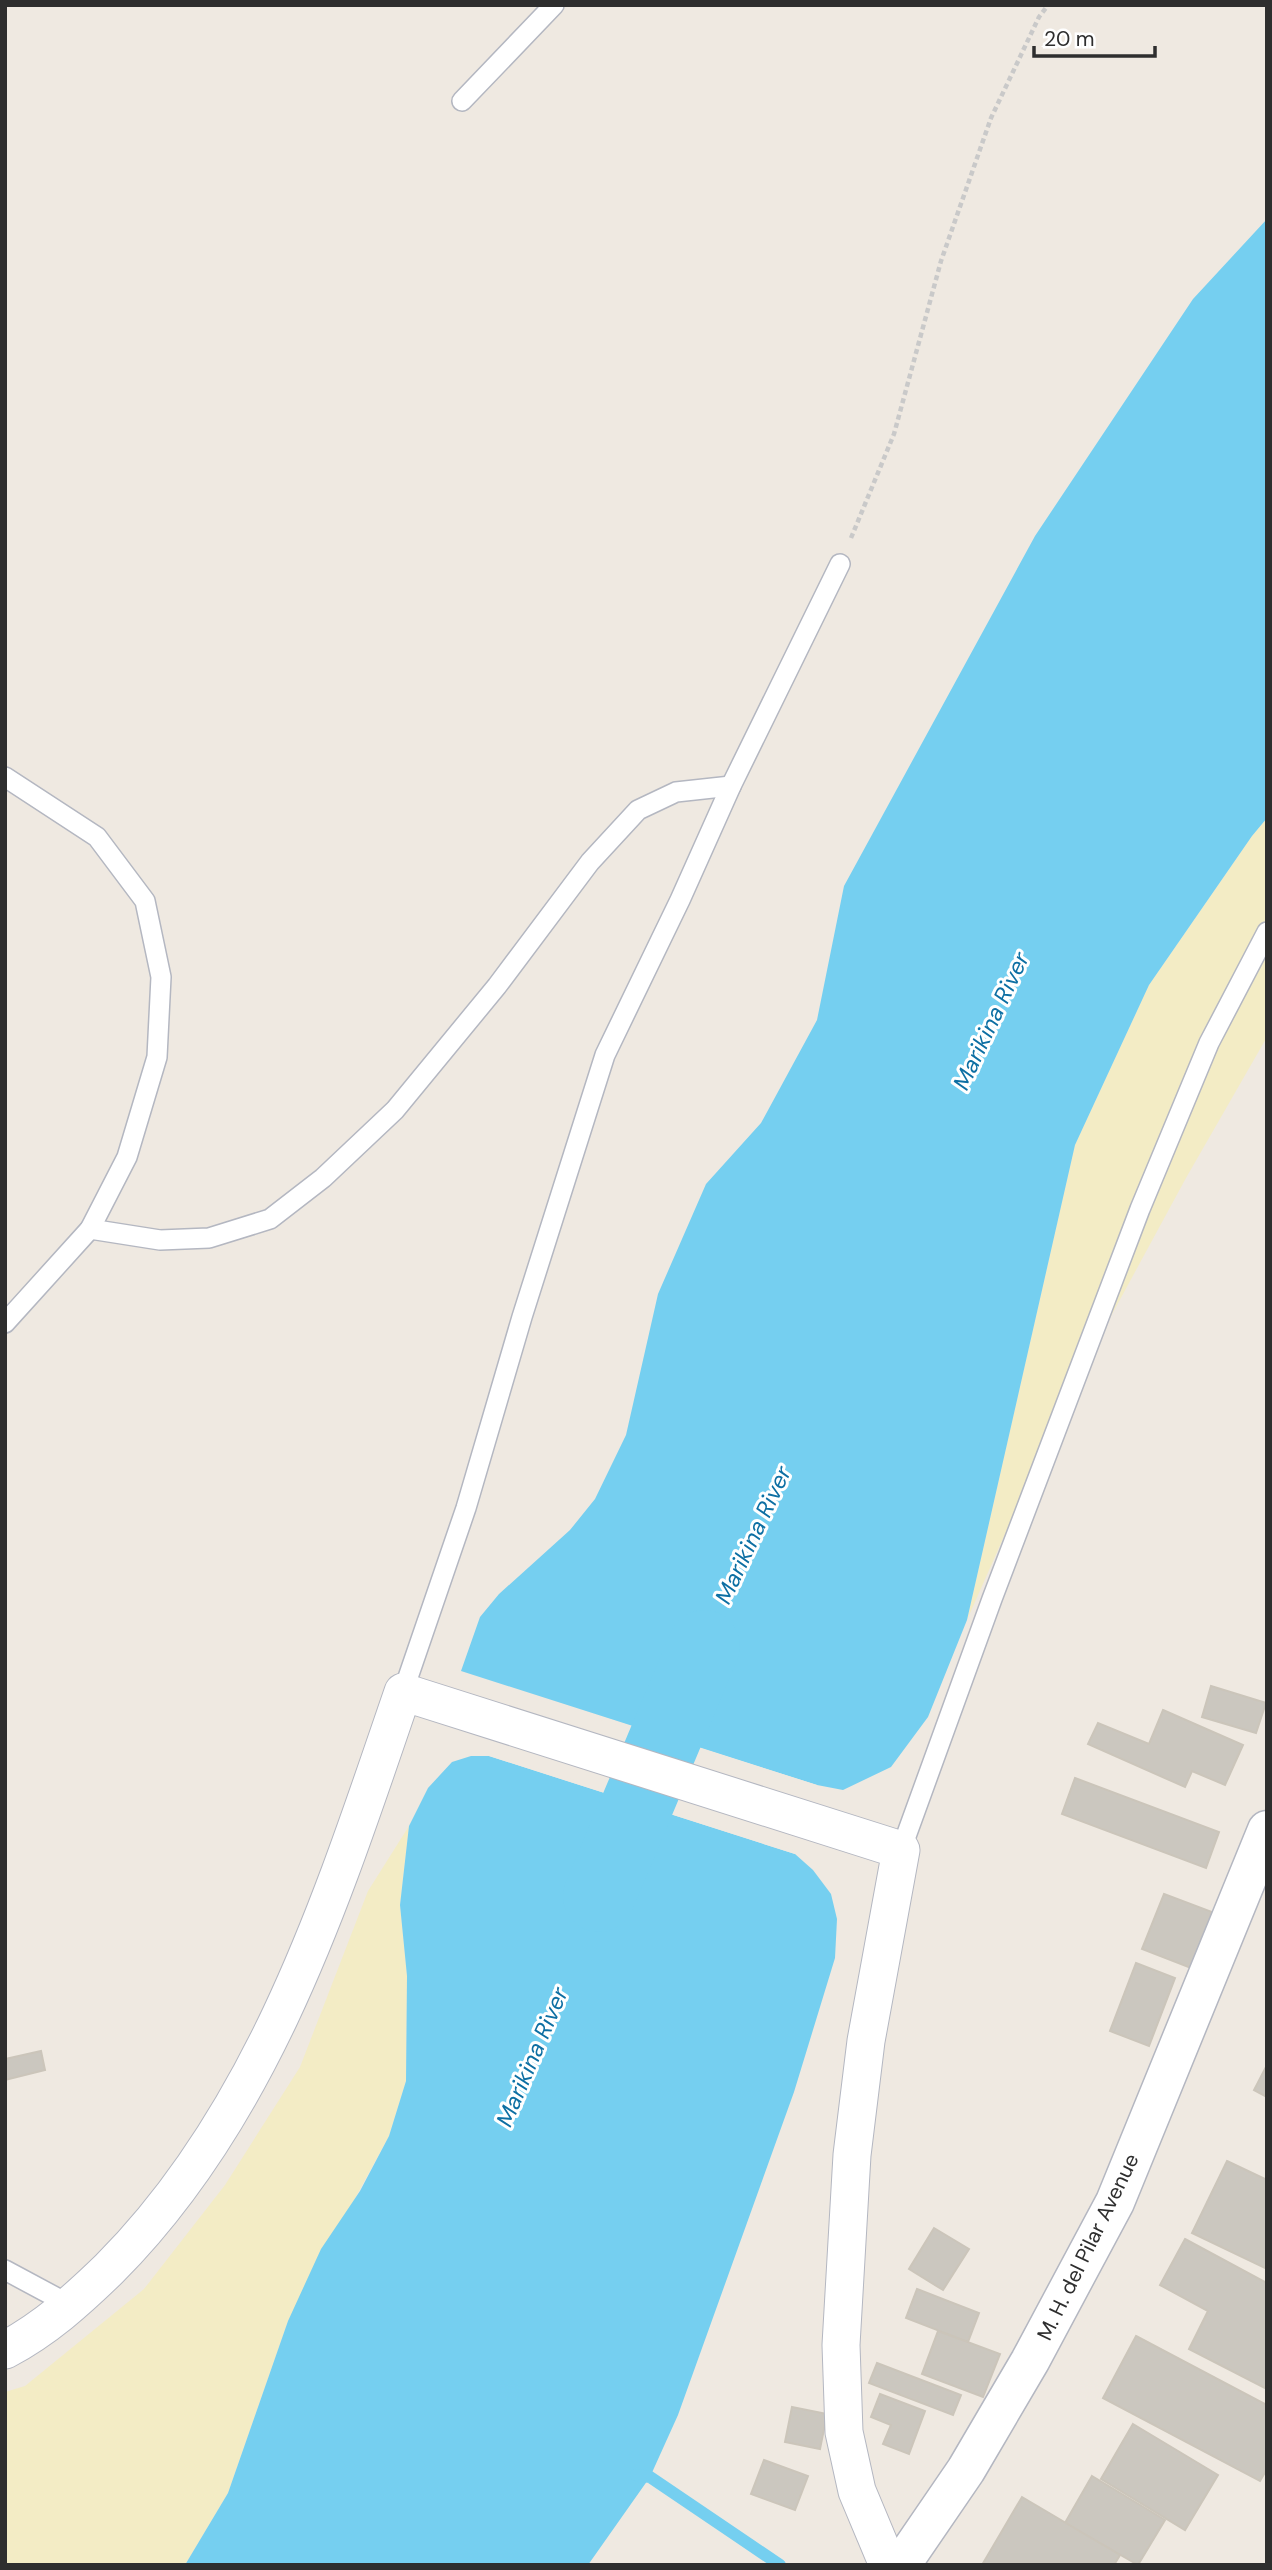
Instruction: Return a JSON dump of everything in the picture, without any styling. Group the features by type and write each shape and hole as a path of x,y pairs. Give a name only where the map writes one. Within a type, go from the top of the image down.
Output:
{"street":[{"path":"5,2350 25,2340 72,2306 139,2238 192,2172 247,2080 293,1990 338,1882 403,1692 901,1850 866,2041 852,2155 841,2346 844,2432 857,2491 888,2565"},
{"name":"M. H. del Pilar Avenue","path":"901,2565 967,2470 1030,2361 1115,2202 1267,1830"}],"lane":[{"path":"462,101 554,5"},
{"path":"403,1692 466,1508 526,1304 605,1055 680,900 731,786 840,564"},
{"path":"5,778 97,837 145,901 160,977 158,1058 127,1157 90,1228 5,1323"},
{"path":"90,1228 160,1240 209,1238 270,1219 323,1178 395,1110 497,986 590,862 638,810 676,792 731,786"},
{"path":"901,1850 992,1598 1140,1209 1209,1044 1267,932"},
{"path":"5,2270 72,2306"}],"path":[{"path":"840,564 894,434 942,261 991,118 1039,17 1048,5"}],"sand":[{"path":"1267,818 1267,1037 1186,1178 1059,1412 967,1620 1075,1145 1149,985"},
{"path":"409,1826 400,1905 407,1976 406,2081 389,2136 288,2321 228,2493 185,2565 5,2565 5,2392 25,2386 144,2289 225,2185 300,2067 368,1891"}],"water":[{"path":"1267,219 1267,818 1149,985 1075,1145 967,1620 928,1717 891,1767 843,1790 817,1785 461,1671 480,1617 499,1594 570,1530 595,1499 626,1435 658,1294 706,1184 761,1123 817,1020 844,886 1035,536 1193,299"},
{"path":"471,1756 489,1756 795,1854 813,1870 831,1894 837,1919 835,1958 794,2092 678,2415 650,2477 588,2565 185,2565 228,2493 288,2321 321,2249 360,2191 389,2136 406,2081 407,1976 400,1905 409,1826 428,1788 452,1762"}],"pier":[{"path":"511,1688 817,1785 816,1789 510,1691"},
{"path":"490,1753 796,1851 795,1854 489,1756"}],"building":[{"path":"1211,1686 1266,1703 1256,1733 1202,1717"},
{"path":"1163,1710 1243,1745 1225,1785 1192,1771 1185,1787 1088,1744 1098,1723 1149,1744"},
{"path":"1075,1778 1219,1832 1206,1868 1062,1814"},
{"path":"1164,1894 1212,1912 1191,1968 1142,1949"},
{"path":"1136,1963 1175,1978 1149,2046 1110,2031"},
{"path":"41,2051 45,2070 5,2080 5,2059"},
{"path":"1267,2065 1267,2097 1254,2090"},
{"path":"1227,2161 1267,2180 1267,2269 1192,2233"},
{"path":"934,2228 969,2249 943,2290 909,2269"},
{"path":"1185,2239 1267,2283 1267,2389 1189,2349 1208,2311 1160,2285"},
{"path":"917,2289 979,2313 968,2342 906,2318"},
{"path":"938,2331 1000,2354 983,2397 922,2374"},
{"path":"1136,2336 1267,2405 1267,2469 1260,2481 1103,2398"},
{"path":"877,2363 961,2395 953,2415 869,2383"},
{"path":"880,2394 925,2411 909,2454 883,2444 891,2425 871,2417"},
{"path":"792,2407 827,2414 820,2449 785,2442"},
{"path":"1133,2424 1218,2475 1185,2530 1101,2479"},
{"path":"764,2460 808,2476 795,2510 751,2494"},
{"path":"1092,2476 1165,2520 1138,2565 1065,2523"},
{"path":"1022,2497 1120,2555 1114,2565 982,2565"}],"waterway":[{"name":"Marikina River","path":"599,1896 704,1646"},
{"path":"636,2475 650,2477 780,2565"}]}
